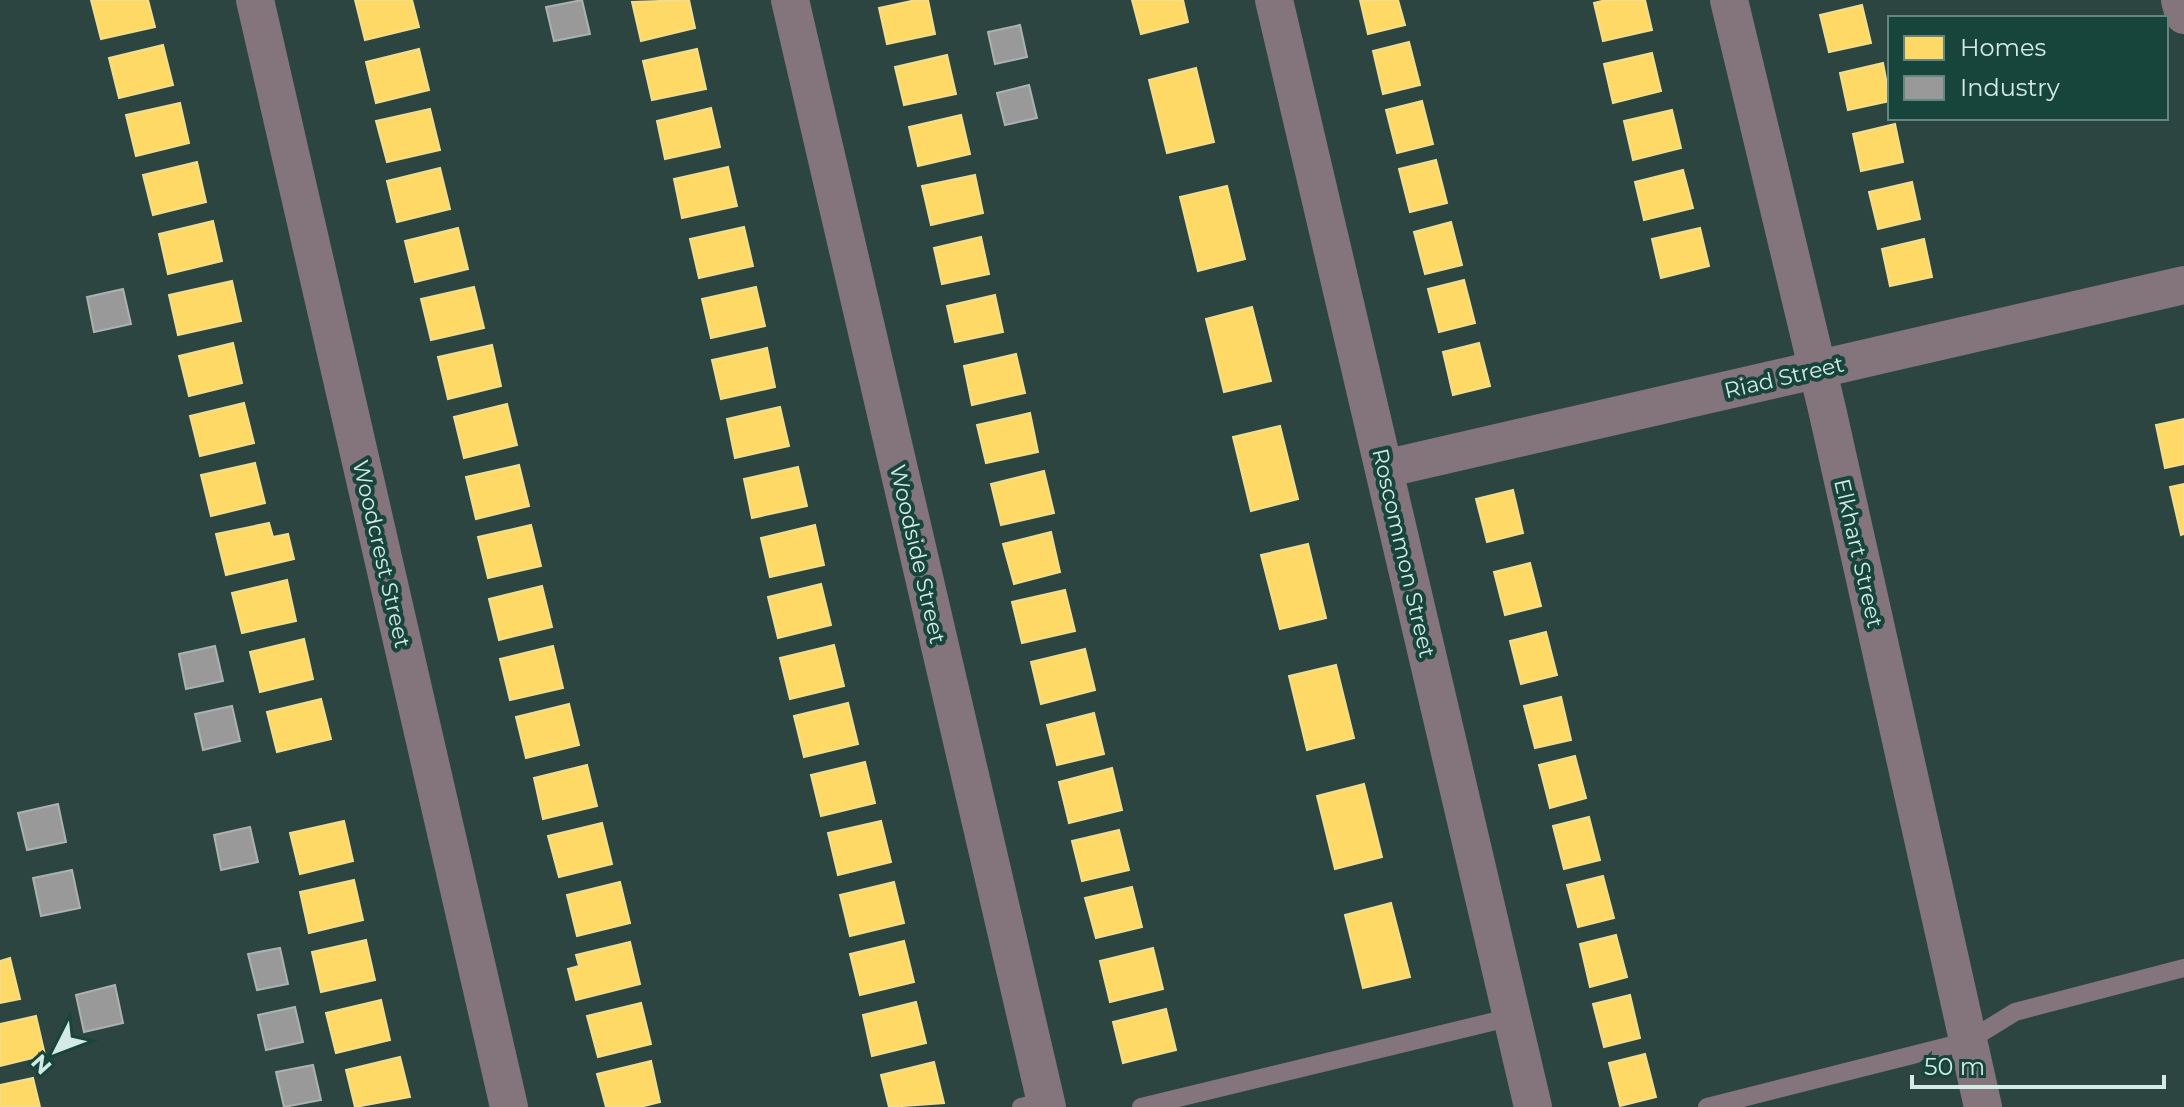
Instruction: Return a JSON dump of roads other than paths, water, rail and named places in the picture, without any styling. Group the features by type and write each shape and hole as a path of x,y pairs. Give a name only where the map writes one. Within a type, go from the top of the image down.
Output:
{"street":[{"name":"Woodcrest Street","path":"255,0 509,1107"},
{"name":"Woodside Street","path":"790,0 1038,1105"},
{"name":"Roscommon Street","path":"1274,0 1533,1107"},
{"name":"Elkhart Street","path":"1729,0 1817,369 1983,1107"},
{"path":"2180,0 2184,15"},
{"name":"Riad Street","path":"1384,469 2184,285"}],"lane":[{"path":"1707,1107 1968,1041 2015,1012 2184,968"},
{"path":"1141,1107 1512,1017"}]}
